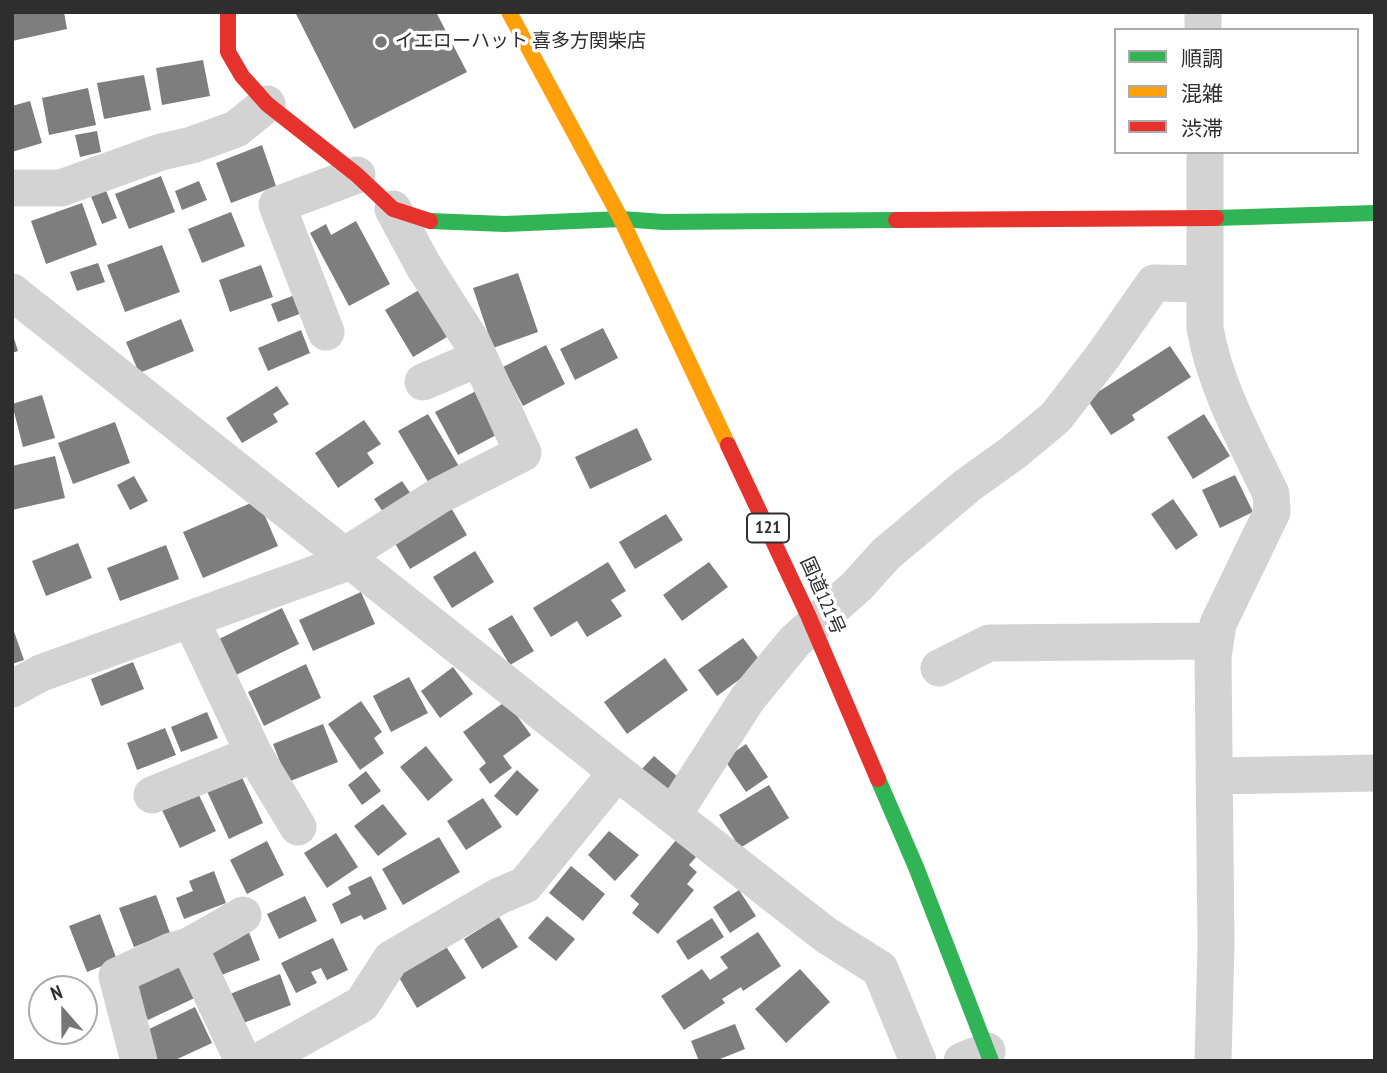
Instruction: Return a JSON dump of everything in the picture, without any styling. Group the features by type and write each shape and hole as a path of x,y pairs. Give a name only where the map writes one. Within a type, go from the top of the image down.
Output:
{"main road":[{"path":"228,12 228,52 242,76 267,104 357,175 393,209 435,222 505,224 621,219 677,222 1206,218 1375,213"},
{"name":"国道121号","path":"509,12 621,219 812,624 916,867 980,1057"}],"street":[{"path":"12,188 61,188 161,152 192,145 236,129 267,104"},
{"path":"1205,154 1205,328 1209,353 1270,494 1272,512 1218,624 1213,657 1216,945 1213,1061"},
{"path":"326,332 277,205 357,175"},
{"path":"12,689 41,673 191,620 348,559 440,495 523,453 472,342 423,265 393,209"},
{"path":"673,815 748,698 794,640 857,586 886,554 968,485 1056,417 1154,283 1205,284"},
{"path":"12,292 617,772 826,935 880,969 918,1061"},
{"path":"423,382 479,358"},
{"path":"191,620 254,754 298,827"},
{"path":"939,668 989,643 1216,641"},
{"path":"152,795 254,754"},
{"path":"260,1061 362,1004 391,959 499,896 525,886 617,772"},
{"path":"1214,776 1375,773"},
{"path":"139,1061 117,976 171,951 190,946 243,915"},
{"path":"190,946 243,1061"}],"building":[{"path":"12,12 64,12 67,29 12,41"},
{"name":"イエローハット 喜多方関柴店","path":"295,12 436,12 467,72 354,129"},
{"path":"203,60 210,96 162,105 156,68"},
{"path":"144,75 151,110 104,119 97,83"},
{"path":"88,88 96,125 49,135 42,98"},
{"path":"30,101 42,143 12,152 12,106"},
{"path":"97,131 101,152 80,157 75,135"},
{"path":"262,145 276,186 231,203 216,163"},
{"path":"161,176 175,212 129,229 115,194"},
{"path":"199,181 207,200 182,210 175,191"},
{"path":"105,188 117,218 102,224 90,194"},
{"path":"82,203 97,245 46,264 31,221"},
{"path":"231,212 245,246 202,263 188,229"},
{"path":"356,221 390,284 349,306 310,233 326,224 331,235"},
{"path":"162,245 180,292 125,312 107,265"},
{"path":"98,263 105,282 77,291 70,272"},
{"path":"261,265 273,297 230,312 219,280"},
{"path":"518,273 538,332 493,348 473,288"},
{"path":"419,290 447,337 413,357 385,310"},
{"path":"295,295 302,313 278,322 271,304"},
{"path":"181,319 194,351 139,373 126,342"},
{"path":"603,328 618,358 575,380 560,349"},
{"path":"301,330 310,353 268,371 258,348"},
{"path":"12,332 18,351 12,353"},
{"path":"546,345 565,384 523,406 503,367"},
{"path":"1170,346 1191,377 1132,415 1135,420 1111,435 1087,399"},
{"path":"277,386 289,404 273,414 278,422 242,443 226,418"},
{"path":"480,389 502,432 458,455 435,412"},
{"path":"42,395 55,438 23,447 12,404"},
{"path":"428,414 460,468 430,485 398,431"},
{"path":"1204,414 1230,456 1193,479 1167,437"},
{"path":"364,420 381,444 367,453 374,463 338,488 315,453"},
{"path":"115,422 130,463 73,484 58,443"},
{"path":"637,428 652,460 590,489 575,457"},
{"path":"55,456 65,498 12,510 12,466"},
{"path":"1235,475 1253,512 1220,528 1202,490"},
{"path":"134,476 148,501 130,510 117,485"},
{"path":"402,481 415,500 388,519 374,499"},
{"path":"1173,499 1198,535 1176,550 1151,514"},
{"path":"258,500 278,546 203,578 183,532"},
{"path":"450,506 467,535 410,569 393,540"},
{"path":"666,514 683,540 635,569 619,542"},
{"path":"78,543 92,578 46,596 32,561"},
{"path":"166,545 179,579 120,601 107,568"},
{"path":"475,551 494,582 452,608 433,577"},
{"path":"608,562 626,591 611,600 622,616 587,637 577,621 551,637 533,608"},
{"path":"709,562 728,587 682,621 663,595"},
{"path":"361,592 375,624 313,651 299,620"},
{"path":"282,608 299,644 236,675 219,639"},
{"path":"512,615 534,651 510,665 488,629"},
{"path":"12,626 24,660 12,664"},
{"path":"743,638 762,663 717,696 698,670"},
{"path":"665,658 688,690 627,734 604,702"},
{"path":"133,662 144,689 101,706 91,679"},
{"path":"306,664 321,698 264,726 248,692"},
{"path":"453,667 473,694 440,718 421,691"},
{"path":"409,677 428,713 391,732 373,696"},
{"path":"361,701 382,732 374,738 384,753 360,770 328,724"},
{"path":"506,701 531,735 503,756 512,768 490,784 479,769 486,763 463,732"},
{"path":"207,712 218,738 181,752 171,727"},
{"path":"323,724 338,762 288,782 273,744"},
{"path":"165,728 176,755 137,770 127,743"},
{"path":"746,744 768,777 746,792 724,759"},
{"path":"426,746 453,780 428,801 400,767"},
{"path":"654,756 679,778 665,794 640,771"},
{"path":"517,770 539,790 517,816 494,796"},
{"path":"366,771 381,791 362,805 348,785"},
{"path":"240,773 263,823 229,839 206,789"},
{"path":"769,785 789,818 740,848 719,815"},
{"path":"197,791 216,831 180,848 161,808"},
{"path":"483,798 502,827 466,850 447,821"},
{"path":"383,804 407,834 378,856 354,826"},
{"path":"609,831 639,855 615,881 588,855"},
{"path":"336,833 358,867 327,888 304,853"},
{"path":"439,837 460,872 403,905 382,869"},
{"path":"676,840 696,857 689,865 697,872 687,884 694,890 658,934 632,913 639,904 630,896"},
{"path":"267,841 284,875 247,894 230,860"},
{"path":"571,866 605,894 583,921 549,893"},
{"path":"214,871 226,903 184,919 176,898 193,891 189,881"},
{"path":"371,876 387,909 364,920 361,915 341,924 332,904 351,894 348,887"},
{"path":"739,890 756,916 730,933 713,907"},
{"path":"156,895 170,933 134,947 119,908"},
{"path":"305,896 317,921 279,939 267,914"},
{"path":"100,914 117,960 87,972 69,926"},
{"path":"547,916 575,939 556,961 528,938"},
{"path":"499,917 518,947 482,969 464,939"},
{"path":"712,918 724,937 688,960 676,941"},
{"path":"248,930 260,960 211,979 200,949"},
{"path":"758,932 781,966 743,991 741,987 722,999 725,1003 684,1030 661,996 702,969 710,980 728,968 720,957"},
{"path":"333,938 348,970 327,980 321,968 311,972 317,983 296,993 281,963"},
{"path":"442,940 466,978 417,1008 394,969"},
{"path":"184,958 201,995 148,1020 131,983"},
{"path":"800,969 830,1002 786,1043 755,1009"},
{"path":"280,974 291,1005 241,1024 230,994"},
{"path":"195,1007 212,1043 173,1061 157,1061 143,1032"},
{"path":"735,1024 745,1049 715,1061 699,1061 691,1041"}],"traffic: fast":[{"path":"1216,218 1375,213"},
{"path":"430,221 505,224 621,219 663,222 896,220"},
{"path":"878,779 916,867 991,1061"}],"traffic: slow":[{"path":"509,12 621,219 728,445"}],"traffic: jam":[{"path":"228,12 228,52 242,76 267,104 357,175 393,209 430,221"},
{"path":"896,220 1216,218"},
{"path":"728,445 808,615 878,779"}],"place":[{"name":"イエローハット 喜多方関柴店","path":"381,42"}]}
